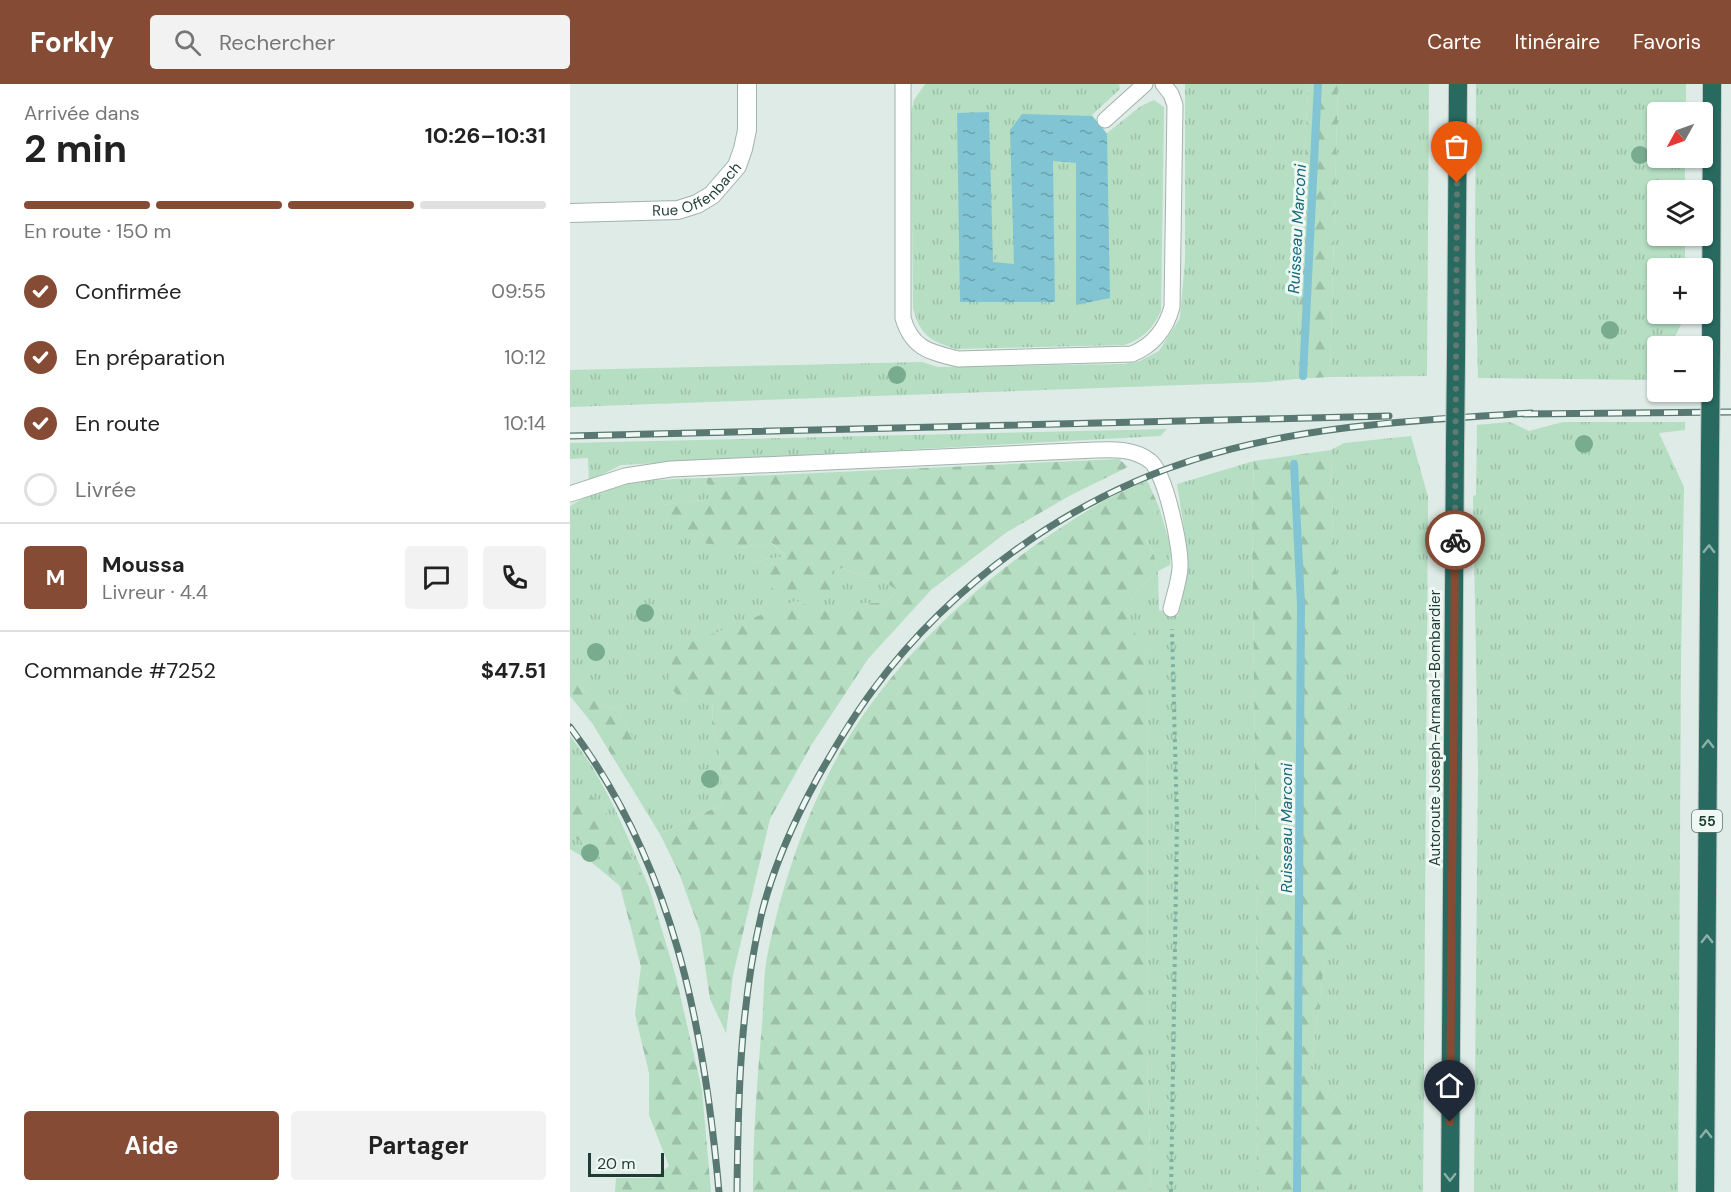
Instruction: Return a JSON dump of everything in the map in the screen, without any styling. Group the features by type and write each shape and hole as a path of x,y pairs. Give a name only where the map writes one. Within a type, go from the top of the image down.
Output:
{"highway":[{"name":"Autoroute Joseph-Armand-Bombardier","path":"1450,1192 1458,84"},
{"name":"55","path":"1705,1192 1712,84"}],"street":[{"name":"Rue Offenbach","path":"570,213 678,210 697,204 712,195 737,166 743,149 747,130 747,84"}],"lane":[{"path":"903,84 903,318 907,333 921,347 958,359 1132,354 1144,349 1158,336 1168,322 1172,307 1175,129 1175,105 1171,94 1162,84"},
{"path":"1105,120 1145,84"},
{"path":"570,494 625,476 671,469 1123,450 1150,460 1165,490 1180,557 1180,571 1171,609"}],"path":[{"path":"1171,609 1177,824 1171,1192"}],"green space":[{"path":"925,84 1119,84 1120,89 1092,115 1107,133 1141,106 1154,100 1164,107 1161,311 1147,332 1137,340 1124,345 956,349 927,336 919,325 913,308 911,113 914,100"},
{"path":"1185,84 1308,84 1296,379 1267,382 570,407 570,370 922,362 938,367 1124,364 1140,361 1159,351 1180,318 1185,261"},
{"path":"1308,84 1338,84 1330,377 1296,379"},
{"path":"1338,84 1429,84 1427,376 1330,377"},
{"path":"1476,84 1686,84 1686,102 1647,102 1647,168 1685,168 1685,180 1647,180 1647,246 1685,246 1685,258 1647,258 1647,324 1681,324 1675,336 1647,336 1647,380 1478,378 1475,252"},
{"path":"1510,422 1529,431 1563,422 1685,422 1685,430 1659,433 1684,487 1678,1192 1474,1192 1478,769 1473,496 1476,495 1477,425"},
{"path":"1167,429 1160,436 621,465 589,481 588,458 570,459 570,443"},
{"path":"1411,436 1428,497 1423,1192 1351,1192 1351,1111 1311,1068 1325,958 1333,536 1331,450 1344,443"},
{"path":"1331,450 1333,536 1351,731 1353,935 1325,958 1311,1068 1351,1111 1351,1192 1257,1192 1252,519 1254,461"},
{"path":"1119,459 1128,467 1071,495 1007,532 931,590 868,659 812,744 770,819 733,975 726,1033 710,999 700,931 679,873 660,834 721,805 719,747 712,724 713,702 681,699 670,687 668,661 679,647 796,601 833,614 851,603 884,603 898,591 879,578 864,577 843,568 832,571 832,590 814,595 791,597 766,585 753,562 786,556 772,543 740,548 695,542 662,505 710,499 706,478"},
{"path":"1254,461 1252,519 1257,1192 1151,1192 1147,1053 1148,652 1129,626 1130,601 1143,584 1158,571 1159,610 1178,616 1186,584 1187,547 1177,484"},
{"path":"706,478 710,499 662,505 740,548 771,543 786,556 753,562 832,570 843,568 864,577 879,578 898,591 884,603 852,603 833,615 796,601 679,648 681,699 713,701 712,724 719,747 721,805 660,834 617,764 622,761 632,736 618,711 591,697 570,676 570,506 586,497 619,486 653,480"},
{"path":"1147,480 1159,507 1146,540 1154,555 1158,571 1143,584 1130,601 1130,626 1148,652 1147,1053 1151,1192 753,1192 756,1108 767,957 792,863 829,773 852,732 879,693 944,621 979,589 1056,531 1101,502"},
{"path":"1159,507 1171,548 1170,565 1158,571 1154,555 1146,539"},
{"path":"570,676 591,697 618,711 632,736 636,752 617,764 592,723 570,696"},
{"path":"570,736 605,789 649,887 602,805 580,788 570,790"},
{"path":"580,787 602,805 649,887 676,977 702,1090 711,1192 615,1192 616,1178 654,1178 669,1166 649,1115 649,1073 635,1014 641,967 620,886 593,847 570,836 570,790"},
{"path":"570,836 593,847 620,886 590,861 570,849"}],"water":[{"path":"989,112 993,262 1014,264 1010,130 1022,114 1092,116 1107,134 1110,298 1076,305 1076,163 1053,161 1055,302 960,302 957,113"}],"waterway":[{"name":"Ruisseau Marconi","path":"1303,376 1318,84"},
{"name":"Ruisseau Marconi","path":"1294,464 1301,605 1297,1192"}],"railway":[{"path":"1524,414 1731,412"},
{"path":"737,1192 738,1122 745,1016 762,912 773,877 801,809 837,744 873,690 904,651 939,615 1016,549 1059,521 1149,476 1196,459 1278,438 1320,431 1404,422 1531,413"},
{"path":"570,436 1389,416"},
{"path":"570,727 605,779 635,834 678,948 704,1068 719,1192"}],"way so far":[{"path":"1455,540 1457,183"}],"route":[{"path":"1450,1122 1455,540"}]}
